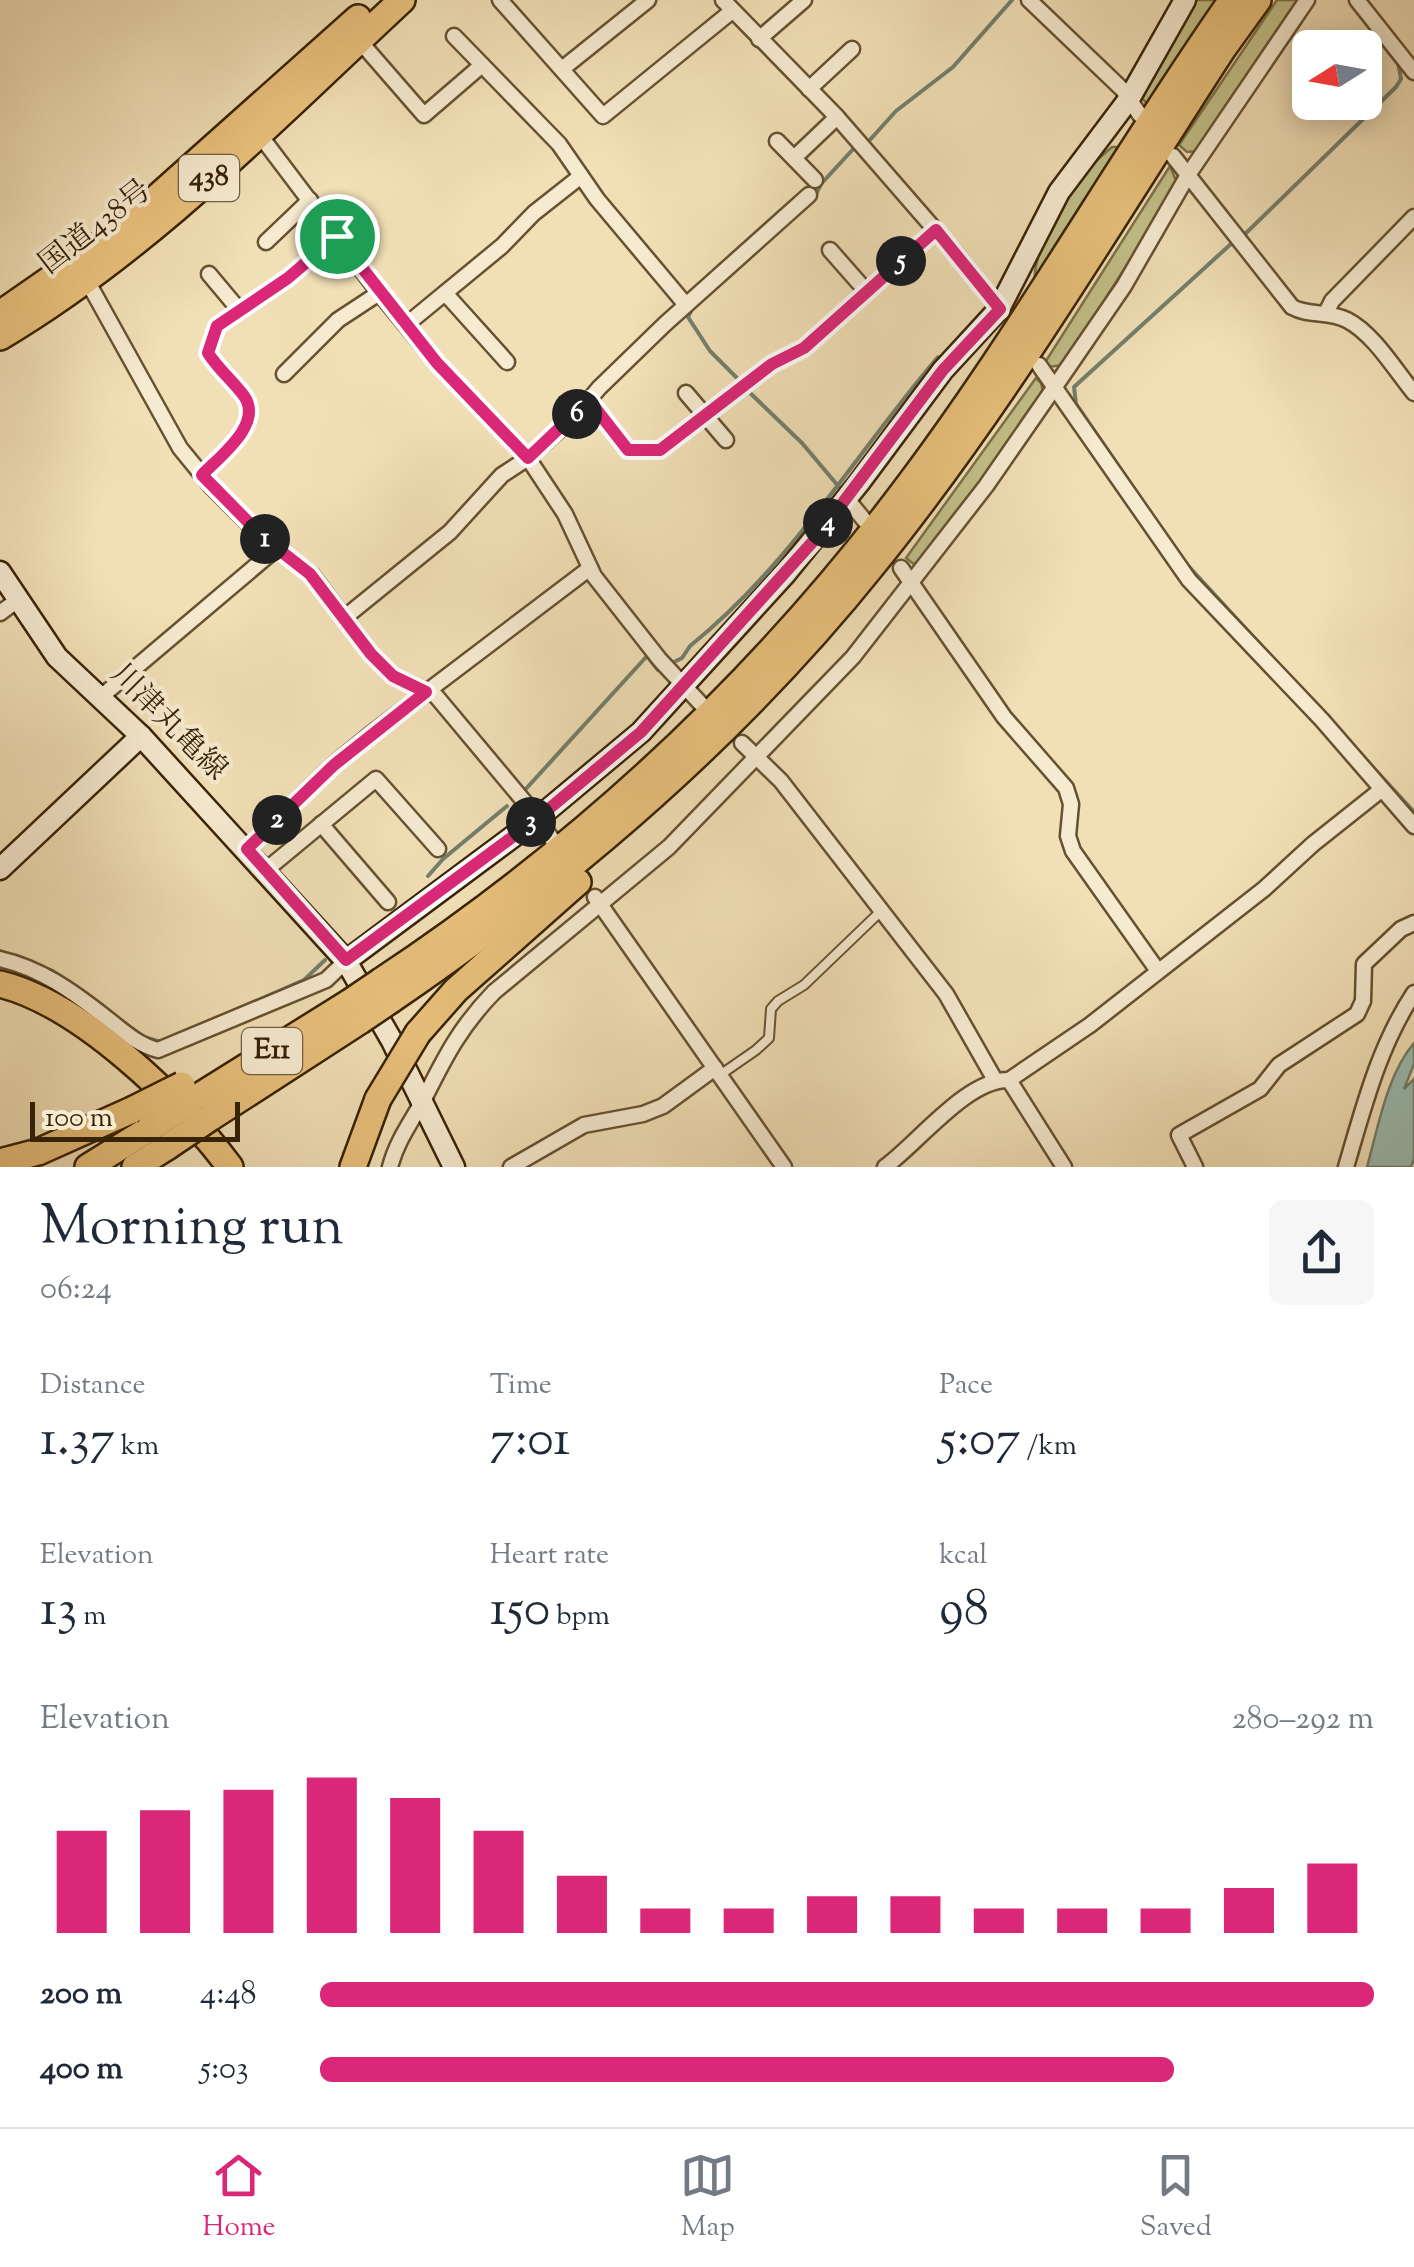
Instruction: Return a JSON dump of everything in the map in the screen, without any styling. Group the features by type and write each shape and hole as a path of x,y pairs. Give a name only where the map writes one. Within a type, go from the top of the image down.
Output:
{"highway":[{"name":"国道438号","path":"353,33 378,0"},
{"name":"国道438号","path":"0,337 81,271 168,190 252,126 353,33 402,0"},
{"path":"386,991 596,820 705,720 795,625 856,553 974,395 1232,0"},
{"path":"354,1167 378,1099 418,1034 456,990 731,739 932,490 1258,0"},
{"name":"国道438号","path":"0,314 81,271"},
{"path":"355,1012 486,934 731,739"},
{"path":"0,984 42,1001 116,1050 185,1113 230,1167"},
{"path":"0,1000 57,1025 106,1061 156,1104 208,1167"},
{"name":"E11","path":"195,1101 303,1032 355,1012"},
{"name":"E11","path":"88,1167 195,1101 355,1012"},
{"path":"0,1162 149,1128"},
{"name":"E11","path":"134,1167 149,1128"}],"street":[{"path":"500,0 604,116 727,6 837,117 1004,315"},
{"path":"562,70 648,0"},
{"path":"759,39 804,0"},
{"path":"1029,0 1135,107"},
{"path":"0,958 58,983 140,1044 158,1050 326,980 346,960 538,818 641,732 847,499 943,370 1004,315 1060,192 1135,107 1185,0"},
{"path":"390,1167 405,1127 470,1016 598,900 669,846 853,656 912,584 986,486 1124,286 1188,176 1307,0"},
{"path":"1357,0 1414,72"},
{"path":"353,33 424,116 482,65"},
{"path":"454,36 559,144 686,306"},
{"path":"809,89 852,50"},
{"path":"794,158 837,117"},
{"path":"252,126 437,363 528,458 566,514 590,568 615,606 701,704"},
{"path":"344,618 450,532 502,475 528,458 812,188 794,158 777,141"},
{"path":"1173,156 1292,307 1346,319 1364,332 1414,393"},
{"path":"406,325 581,176"},
{"path":"266,242 310,200"},
{"path":"1326,314 1332,301 1414,218"},
{"path":"589,400 628,450 660,450 772,364 804,348 936,230"},
{"path":"202,475 245,428 250,416 248,401 208,353 217,326 288,278 337,236"},
{"path":"830,250 867,292"},
{"path":"81,271 180,448 202,475 277,548 310,574 371,654 393,676 436,696 554,842"},
{"path":"208,274 240,310"},
{"path":"284,374 338,320 379,292"},
{"path":"445,292 507,362"},
{"path":"1040,365 1189,580 1322,720 1414,826"},
{"path":"686,393 726,440"},
{"path":"847,499 865,521"},
{"path":"102,696 277,548"},
{"path":"247,849 334,765 590,568"},
{"path":"902,568 1004,717 1066,788 1072,804 1068,836 1073,851 1158,971"},
{"name":"川津丸亀線","path":"0,572 57,657 142,736 346,960 423,1101 454,1167"},
{"path":"0,613 19,600"},
{"path":"0,869 142,736"},
{"path":"731,739 756,756 781,781 946,994 1064,1167"},
{"path":"266,870 376,779 409,828 438,849"},
{"path":"885,1167 970,1093 1002,1080 1090,1025 1264,889 1381,790"},
{"path":"321,824 388,902"},
{"path":"598,900 784,1167"},
{"path":"1195,1167 1179,1135 1260,1089 1279,1065 1358,1014 1363,1001 1364,964 1400,929 1414,923"},
{"path":"1346,1167 1372,1079 1398,1017 1414,993"},
{"path":"511,1167 584,1125 643,1114 663,1106 718,1072"}],"lane":[{"path":"718,1072 769,1038 771,1010 778,1001 804,985 880,912"}],"shaded area":[{"path":"1194,0 1216,0 1147,104 1142,98 1143,91"},
{"path":"1277,0 1300,0 1197,151 1187,152 1179,145"},
{"path":"1112,147 1118,147 1034,282 1042,243 1059,207 1083,174"},
{"path":"1170,166 1177,183 1174,191 1063,365 1048,367 1044,364"},
{"path":"1036,378 1044,396 922,564 915,565 906,558"}],"water":[{"path":"1414,1043 1414,1064 1404,1089 1414,1079 1411,1167 1367,1167 1390,1086"}],"waterway":[{"path":"868,142 896,111 953,67 1012,0"},
{"path":"1243,236 1396,87 1401,79 1398,62"},
{"path":"815,196 856,146"},
{"path":"1174,547 1076,404 1074,387 1232,243"},
{"path":"704,298 753,254"},
{"path":"693,307 688,317 710,351 741,382"},
{"path":"670,664 682,658 791,545 938,357"},
{"path":"747,390 802,443 839,487"},
{"path":"1182,559 1414,812"},
{"path":"524,791 647,656 658,670 661,668"},
{"path":"428,876 507,806"},
{"path":"0,951 53,971 144,1037 161,1042"},
{"path":"192,1029 304,980 325,960"}],"route":[{"path":"936,230 1000,309 943,370 817,537 641,732 538,818 346,960 247,849 334,765 426,692 393,676 371,654 310,574 264,538 202,475 245,428 250,416 248,401 208,353 217,326 288,278 337,236 437,363 528,458 589,400 628,450 660,450 772,364 804,348 936,230"}]}
